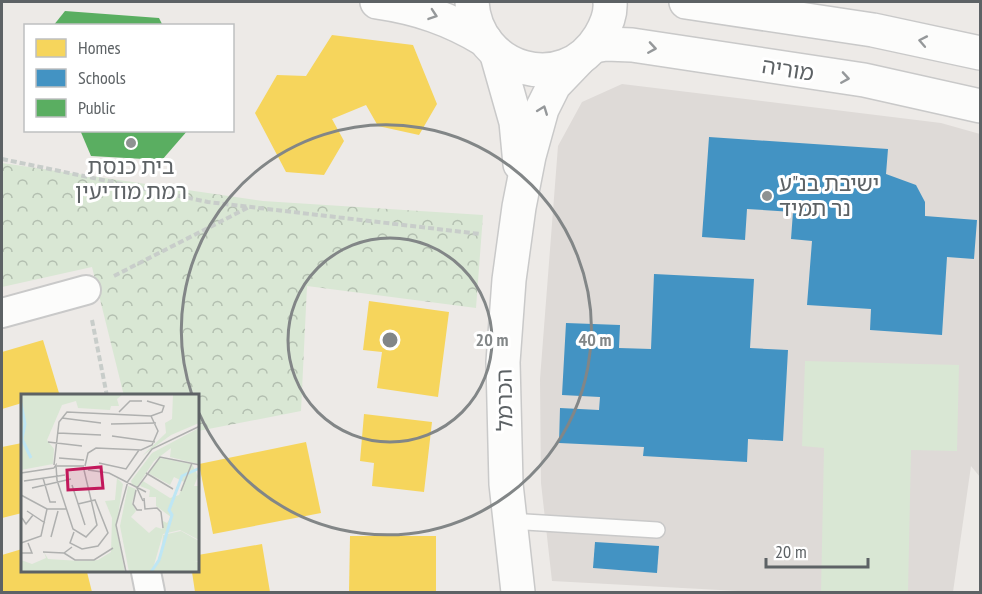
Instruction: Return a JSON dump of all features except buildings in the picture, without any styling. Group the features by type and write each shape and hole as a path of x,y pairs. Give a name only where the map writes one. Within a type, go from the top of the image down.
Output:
{"street":[{"path":"377,2 423,12 457,24 491,48"},
{"name":"הכרמל","path":"472,2 473,14 491,48 516,122 520,156 517,223"},
{"name":"הכרמל","path":"518,592 506,484 503,362 509,280 517,223 529,156 542,109 554,85 586,53 606,27 610,2"},
{"path":"686,2 873,30 981,53"},
{"name":"מוריה","path":"491,48 517,66 538,71 559,68 606,44 632,45 852,79 981,106"},
{"path":"2,313 86,290"},
{"path":"146,573 150,592"}],"lane":[{"path":"509,521 657,530"}],"path":[{"path":"2,159 208,202 250,207 517,223"},
{"path":"107,394 86,290 250,207"}],"shaded area":[{"path":"622,84 941,123 980,134 980,477 971,466 953,592 757,592 552,581 541,483 540,379 558,146 582,102"}],"green space":[{"path":"2,163 263,201 483,215 476,308 307,286 301,411 200,431 200,394 124,394 92,267 2,287"},
{"path":"805,361 959,365 957,451 911,450 908,592 821,592 824,448 802,446"}],"place":[{"name":"בית כנסת רמת מודיעין","path":"131,143"},
{"name":"ישיבת בנ\"ע נר תמיד","path":"767,196"}]}
